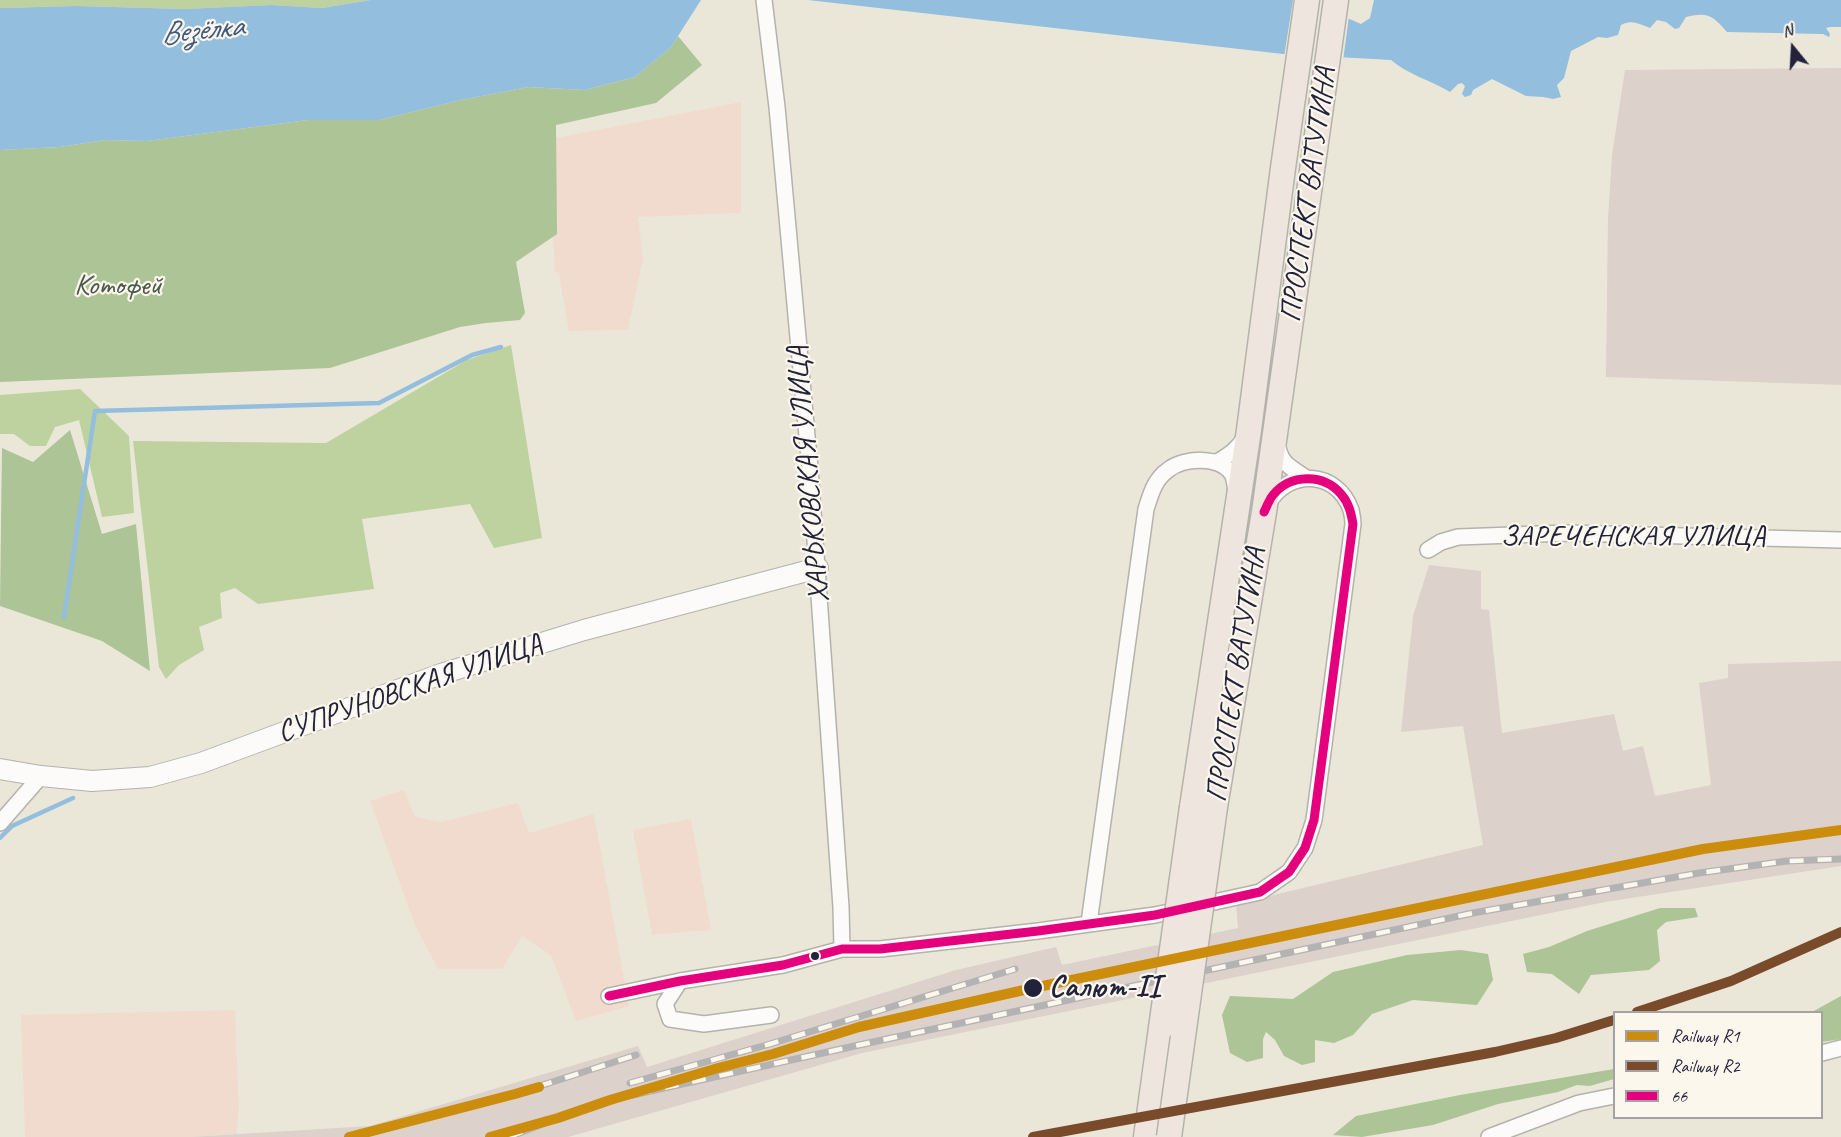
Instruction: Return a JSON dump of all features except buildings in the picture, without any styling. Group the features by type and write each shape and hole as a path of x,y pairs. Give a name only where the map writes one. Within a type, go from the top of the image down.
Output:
{"main road":[{"name":"ПРОСПЕКТ ВАТУТИНА","path":"1169,1137 1238,504 1307,0"},
{"name":"ПРОСПЕКТ ВАТУТИНА","path":"1146,1137 1204,807 1264,512 1336,0"}],"street":[{"name":"ХАРЬКОВСКАЯ УЛИЦА","path":"765,2 777,107 818,568 842,949"},
{"path":"1089,923 1146,509 1153,486 1168,469 1182,463 1196,460 1217,462 1229,456 1239,447 1249,429"},
{"path":"609,996 680,981 783,965 842,949 880,949 1155,915 1260,892 1289,872 1305,848 1314,820 1353,524 1350,509 1340,493 1329,484 1305,477 1290,468 1279,456 1275,434"},
{"path":"1217,462 1232,474 1238,504"},
{"path":"1264,512 1274,494 1291,481 1305,477"},
{"name":"ЗАРЕЧЕНСКАЯ УЛИЦА","path":"1428,550 1458,537 1567,532 1841,540"},
{"name":"СУПРУНОВСКАЯ УЛИЦА","path":"0,769 92,781 150,777 201,763 452,671 584,630 818,568"},
{"path":"0,823 41,776"},
{"path":"680,981 665,1004 670,1019 704,1024 771,1015"},
{"path":"1823,1052 1841,1048"},
{"path":"1490,1137 1579,1103 1613,1095"}],"shaded area":[{"path":"1841,68 1841,385 1606,377 1608,219 1612,155 1625,70"},
{"path":"741,102 741,213 638,217 643,258 628,330 569,331 559,274 555,271 550,191 551,139"},
{"path":"1429,565 1481,571 1481,609 1489,610 1502,733 1614,714 1623,751 1643,746 1655,796 1711,785 1699,683 1728,678 1728,664 1841,661 1841,866 1605,902 862,1053 568,1137 191,1137 370,1126 638,1046 647,1067 956,970 1056,947 1062,965 1238,928 1236,904 1483,845 1463,726 1401,732 1413,616"},
{"path":"404,790 415,817 441,822 518,803 529,833 594,814 629,1006 576,1021 551,955 522,936 502,969 438,969 415,925 370,801"},
{"path":"691,819 711,930 652,935 633,830"},
{"path":"235,1010 239,1110 236,1134 191,1137 25,1137 21,1015"}],"green space":[{"path":"0,0 371,0 322,8 271,5 185,9 77,6 0,8"},
{"name":"Котофей","path":"678,36 702,65 656,103 556,125 557,234 516,262 525,313 520,320 460,327 330,368 0,382 0,150 60,147 105,140 147,141 308,120 379,120 528,87 585,90 635,77 671,47"},
{"path":"511,345 542,538 494,548 470,504 362,519 374,589 258,604 235,588 220,593 222,618 199,627 204,650 179,665 166,679 159,667 133,441 326,443 467,360"},
{"path":"80,389 129,436 134,513 102,517 79,420 55,427 46,446 30,446 14,434 0,434 0,395"},
{"path":"70,430 102,534 136,524 150,671 102,641 0,606 2,448 33,462"},
{"path":"1660,908 1695,908 1698,917 1666,922 1657,930 1660,961 1649,970 1591,975 1579,994 1552,974 1527,972 1523,954"},
{"path":"1461,950 1488,954 1493,980 1477,1005 1413,1000 1372,1014 1353,1035 1334,1043 1315,1040 1315,1062 1302,1065 1284,1056 1275,1040 1266,1032 1263,1039 1263,1058 1247,1062 1230,1053 1222,1015 1230,996 1293,999 1333,972 1407,955"},
{"path":"1841,996 1841,1039 1823,1042 1823,1011 1814,1011"},
{"path":"1613,1069 1613,1079 1590,1086 1577,1085 1558,1092 1498,1104 1433,1125 1362,1137 1333,1135 1356,1116 1460,1095"}],"water":[{"name":"Везёлка","path":"371,0 701,0 671,47 635,77 585,90 528,87 379,120 308,120 147,141 105,140 60,147 0,150 0,8 77,6 185,9 271,5 322,8"},
{"path":"808,0 1306,0 1361,24 1370,18 1374,0 1841,0 1841,27 1826,28 1830,34 1829,37 1823,34 1727,32 1713,18 1705,15 1686,17 1679,28 1675,29 1666,22 1657,20 1650,28 1628,22 1621,25 1618,35 1607,38 1598,37 1571,51 1564,78 1557,85 1561,97 1553,99 1526,96 1492,79 1465,97 1462,94 1465,86 1462,83 1450,92 1405,70 1391,60 1283,54"}],"pier":[{"path":"1293,0 1314,0 1349,16 1343,61 1284,57"}],"waterway":[{"path":"64,617 95,411 379,403 472,355 501,347"},
{"path":"0,838 12,826 73,798"}],"railway":[{"path":"610,1100 1473,913 1699,873 1787,861 1841,859"},
{"path":"630,1083 770,1044 1015,969"},
{"path":"349,1137 515,1094 636,1055"},
{"path":"509,1137 558,1118"}],"rail line":[{"name":"R1","path":"490,1137 859,1027 1033,988 1703,849 1841,830"},
{"name":"R2","path":"1640,1011 1731,981 1841,932"},
{"name":"R2","path":"1033,1137 1495,1052 1556,1038 1613,1020"},
{"name":"R1","path":"349,1137 539,1087"}],"transit line":[{"name":"66","path":"609,996 680,981 783,965 842,949 880,949 1155,915 1260,892 1289,872 1305,848 1314,820 1353,524 1348,505 1341,494 1334,487 1316,480 1297,480 1288,483 1272,497 1264,512"}],"place":[{"name":"Салют-II","path":"1033,988"}]}
